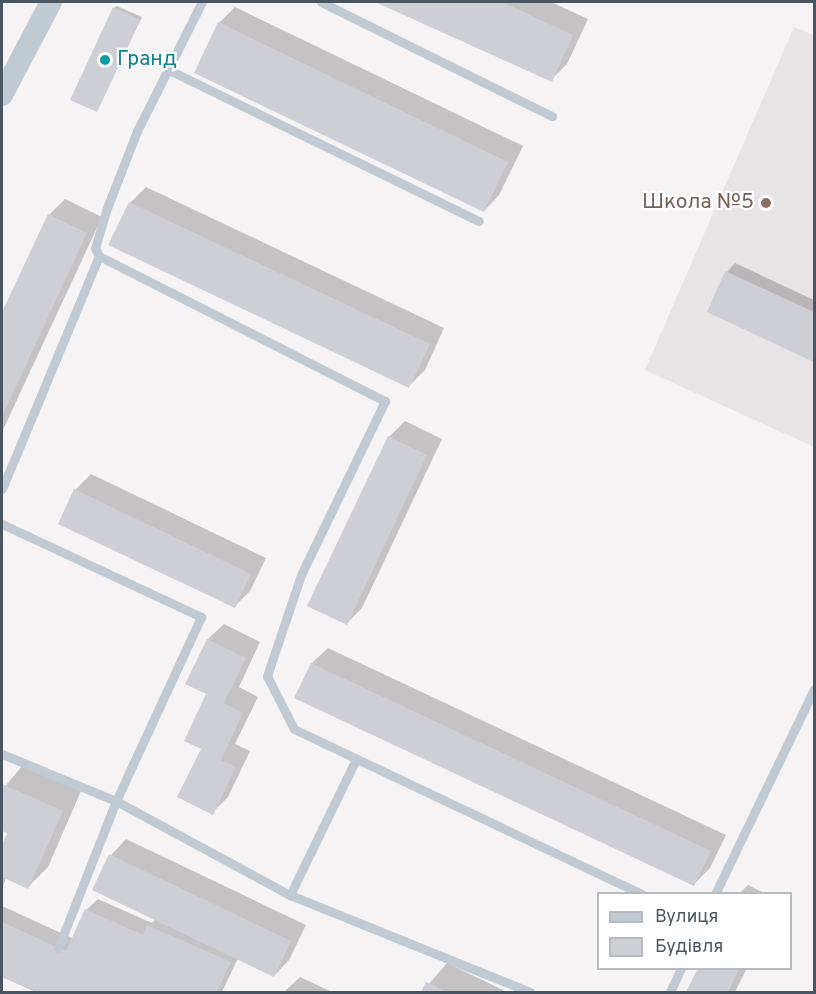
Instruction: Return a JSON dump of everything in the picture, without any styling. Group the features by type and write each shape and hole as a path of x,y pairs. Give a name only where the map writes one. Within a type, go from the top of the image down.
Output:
{"street":[{"path":"2,95 51,2"}],"lane":[{"path":"202,2 136,131 106,208 95,248 99,256 385,401 301,575 267,675 294,729 638,892"},
{"path":"321,2 552,116"},
{"path":"167,69 479,221"},
{"path":"2,489 99,256"},
{"path":"2,524 201,617 116,801 58,948"},
{"path":"716,892 814,689"},
{"path":"2,754 116,801 290,895 530,993"},
{"path":"290,895 356,759"},
{"path":"670,993 681,970"}],"shaded area":[{"name":"Школа №5","path":"794,27 814,35 814,447 645,370"}],"building":[{"path":"375,2 502,2 573,35 552,82"},
{"name":"Гранд","path":"113,7 140,20 97,112 70,100"},
{"path":"218,22 508,162 484,212 194,73"},
{"path":"129,202 430,344 409,388 108,245"},
{"path":"48,214 87,233 2,417 2,312"},
{"path":"725,271 814,312 814,362 707,312"},
{"path":"388,436 427,455 347,625 307,606"},
{"path":"74,489 251,574 235,608 58,524"},
{"path":"207,639 246,658 224,703 243,713 221,760 236,767 213,815 177,797 201,749 184,741 206,694 185,684"},
{"path":"311,663 711,851 694,886 294,698"},
{"path":"2,784 63,811 28,889 2,877 2,845 7,833 2,831"},
{"path":"109,854 291,941 274,977 92,890"},
{"path":"85,909 143,935 147,925 231,962 217,992 39,992 2,977 2,922 66,951"},
{"path":"697,970 739,970 728,992 686,992"},
{"path":"426,982 447,992 421,992"}],"place":[{"name":"Гранд","path":"105,60"},
{"name":"Школа №5","path":"766,203"}]}
